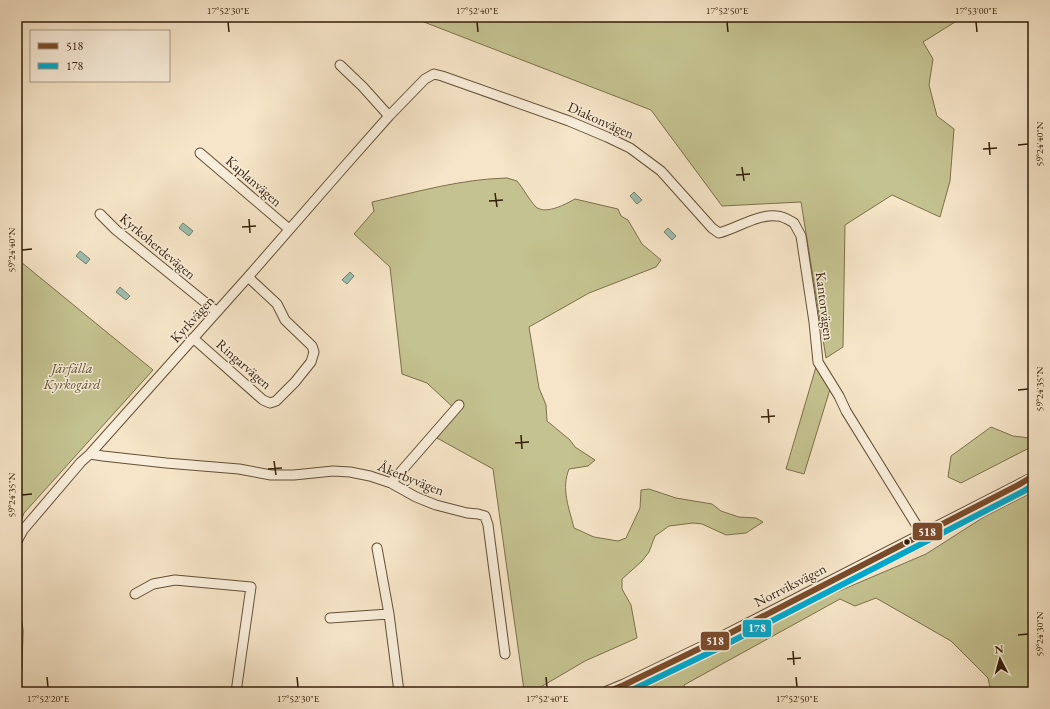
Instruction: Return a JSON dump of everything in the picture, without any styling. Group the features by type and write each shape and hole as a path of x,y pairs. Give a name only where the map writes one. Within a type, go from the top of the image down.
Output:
{"street":[{"path":"340,65 363,87 389,116"},
{"name":"Diakonvägen","path":"389,116 426,79 434,74 438,75 569,121 630,148 661,171 707,223 719,233 767,216 777,216 788,219"},
{"name":"Kyrkvägen","path":"17,541 23,530 76,468 290,230 389,116"},
{"name":"Kaplanvägen","path":"200,153 290,230"},
{"name":"Kyrkoherdevägen","path":"100,214 116,230 217,312"},
{"name":"Kantorvägen","path":"788,219 798,228 801,236 814,322 818,362 839,396 846,411 922,534"},
{"name":"Ringarvägen","path":"193,338 263,400 270,403 276,401 295,382 311,362 314,352 312,346 285,320 277,304 248,277"},
{"path":"391,483 459,405"},
{"name":"Åkerbyvägen","path":"90,454 166,463 239,469 271,475 294,475 333,471 350,472 370,476 391,483 416,497 436,505 485,516 488,525 505,654"},
{"name":"Norrviksvägen","path":"606,692 624,685 711,643 1033,477"},
{"path":"377,548 389,614 398,692"},
{"path":"135,594 153,584 175,580 251,587 236,692"},
{"path":"330,618 389,614"},
{"path":"17,622 17,668"}],"green space":[{"path":"411,17 963,17 923,42 933,59 929,85 937,116 954,129 950,181 940,217 892,195 845,225 843,347 826,358 801,202 722,206 651,110"},
{"path":"507,178 517,181 536,207 540,209 545,210 556,208 575,199 618,209 621,216 628,220 642,244 661,260 656,267 589,293 529,327 539,388 546,405 547,421 570,440 575,447 595,460 588,466 569,469 566,491 568,506 574,528 594,537 618,541 626,538 640,508 641,490 649,489 676,498 712,504 721,511 739,517 756,518 763,522 746,533 726,535 702,524 693,523 669,526 655,536 649,552 642,561 622,579 622,589 631,605 637,638 585,661 539,688 524,690 493,469 437,438 457,411 427,383 402,374 390,267 354,234 374,211 372,202 456,183"},
{"name":"Järfälla Kyrkogård","path":"21,262 153,370 24,513 17,532 17,264"},
{"path":"816,367 831,386 804,474 786,469"},
{"path":"991,427 1013,436 1030,438 1033,442 1033,446 961,483 948,477 951,456"},
{"path":"1033,492 1033,692 991,692 988,678 951,641 876,598 855,606 840,599 684,685 686,692 626,692 804,606 926,554 984,517"}],"shaded area":[{"path":"634,192 642,200 637,204 630,196"},
{"path":"183,223 193,231 189,236 179,228"},
{"path":"668,228 676,236 672,240 664,232"},
{"path":"80,251 90,259 86,264 76,256"},
{"path":"350,272 354,276 347,284 342,280"},
{"path":"120,287 130,296 126,300 116,292"}],"transit line":[{"name":"518","path":"607,692 711,643 1033,476"},
{"name":"178","path":"628,692 715,650 1033,485"}]}
